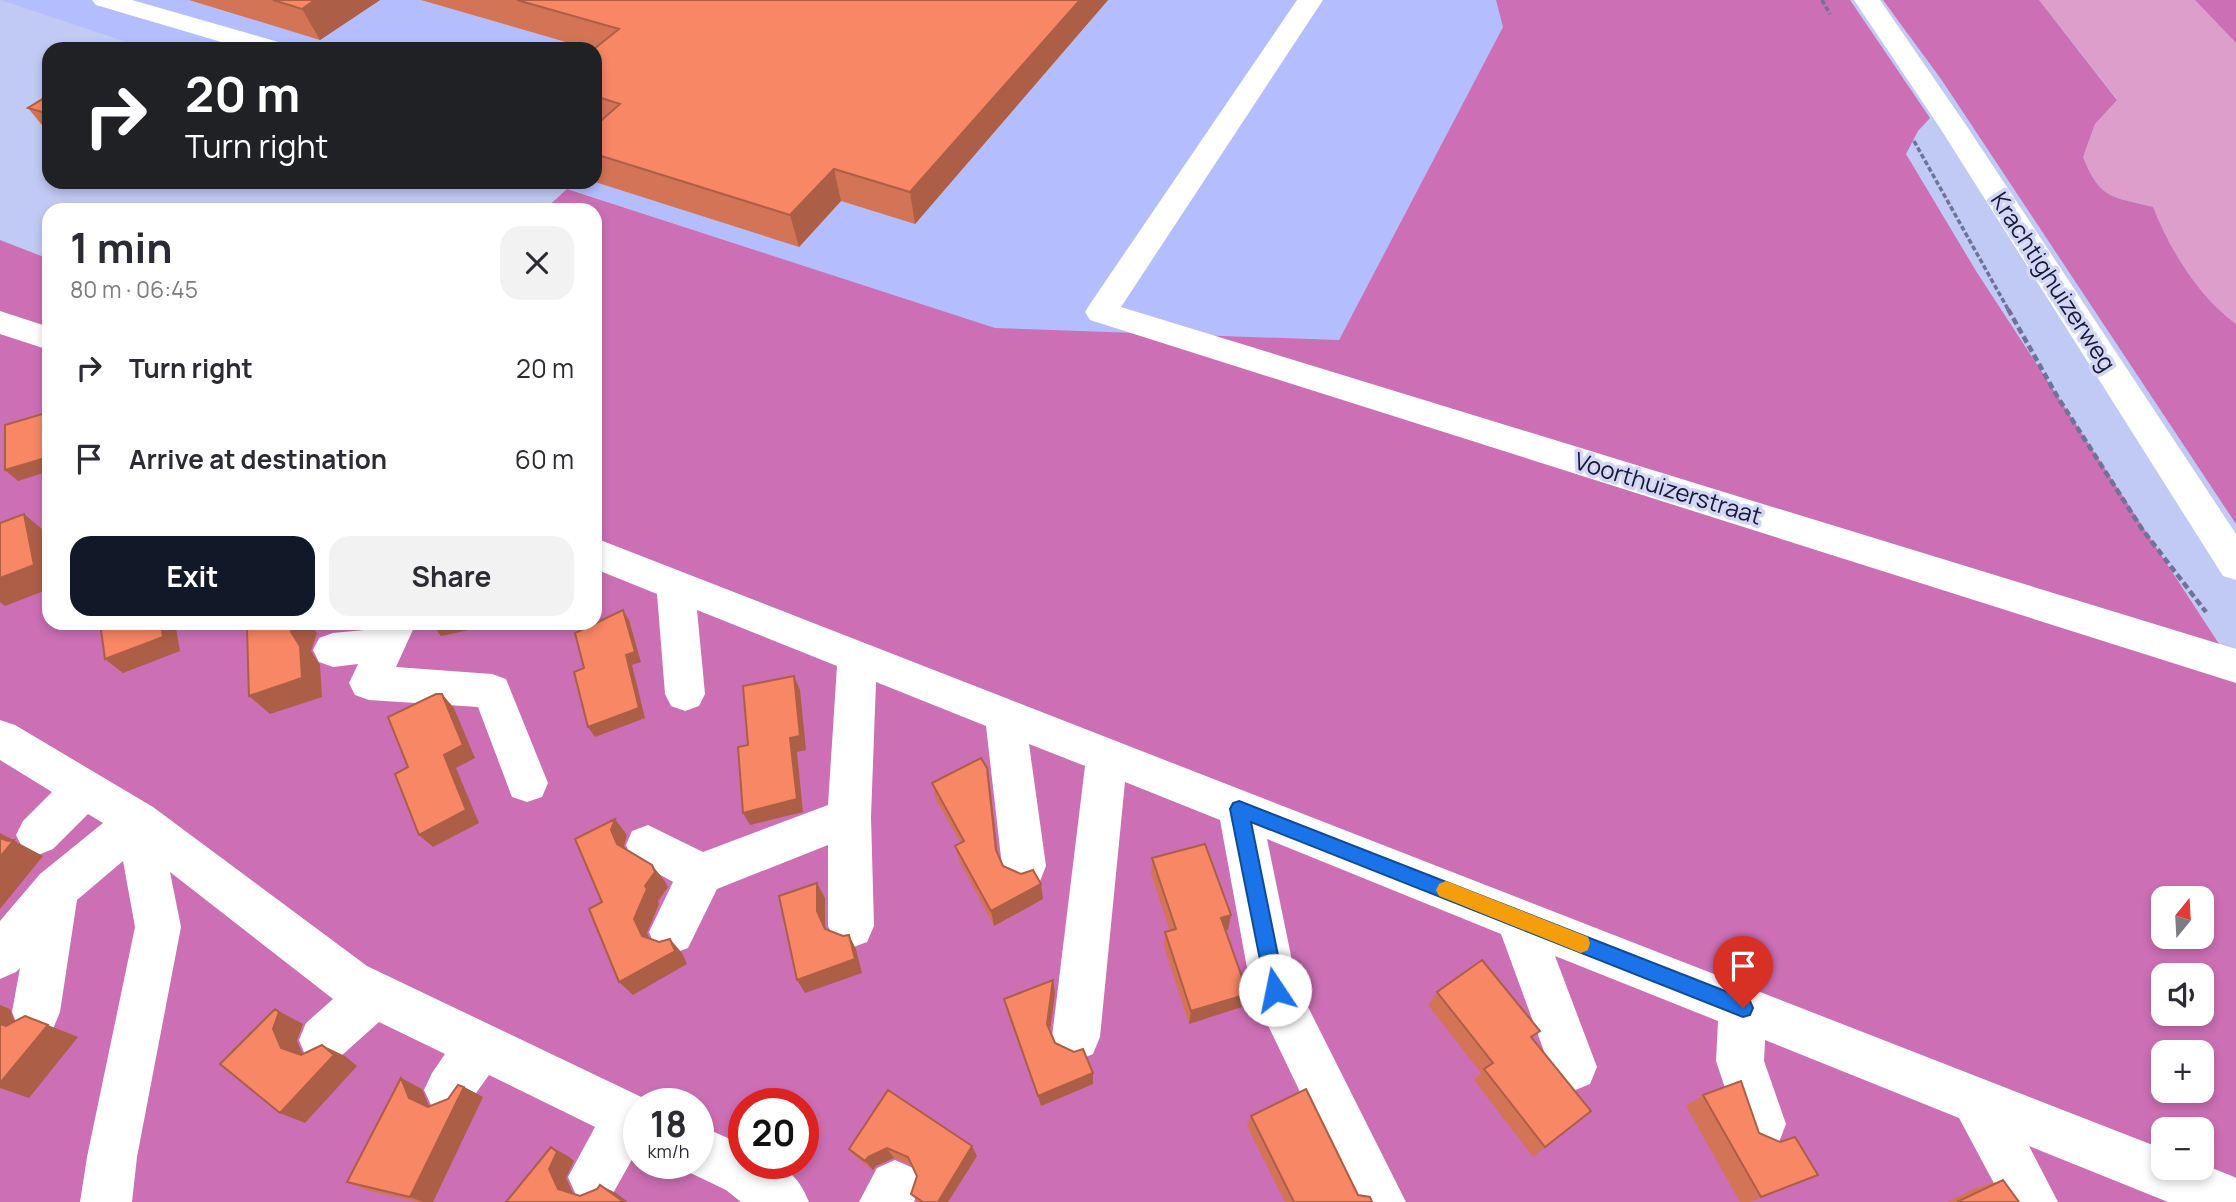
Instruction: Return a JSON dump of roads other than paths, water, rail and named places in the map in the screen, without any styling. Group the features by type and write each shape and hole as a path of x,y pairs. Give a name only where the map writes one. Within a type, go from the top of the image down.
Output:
{"street":[{"path":"106,0 248,42"},
{"name":"Voorthuizerstraat","path":"1310,0 1101,312 2236,666"},
{"name":"Krachtighuizerweg","path":"1867,0 1961,139 2236,565"},
{"path":"0,322 42,337"},
{"path":"602,556 2232,1202"},
{"path":"676,586 685,694"},
{"path":"333,650 392,634"},
{"path":"392,634 369,683 492,691 527,783"},
{"path":"850,926 849,817 857,657"},
{"path":"1005,715 1024,866"},
{"path":"0,738 138,821 350,983 623,1115"},
{"path":"1076,1037 1107,755"},
{"path":"38,835 84,789"},
{"path":"1239,809 1275,990 1380,1202"},
{"path":"673,932 701,874 849,817"},
{"path":"0,956 56,889 138,821"},
{"path":"106,1202 112,1157 158,927 138,821"},
{"path":"648,845 701,874"},
{"path":"36,1012 56,889"},
{"path":"1519,919 1524,979 1573,1067"},
{"path":"323,1040 374,995"},
{"path":"1743,1008 1740,1061 1761,1124"},
{"path":"449,1090 481,1046"},
{"path":"1977,1101 2032,1202"},
{"path":"594,1177 623,1136"},
{"path":"714,1158 744,1172 782,1202"}]}
